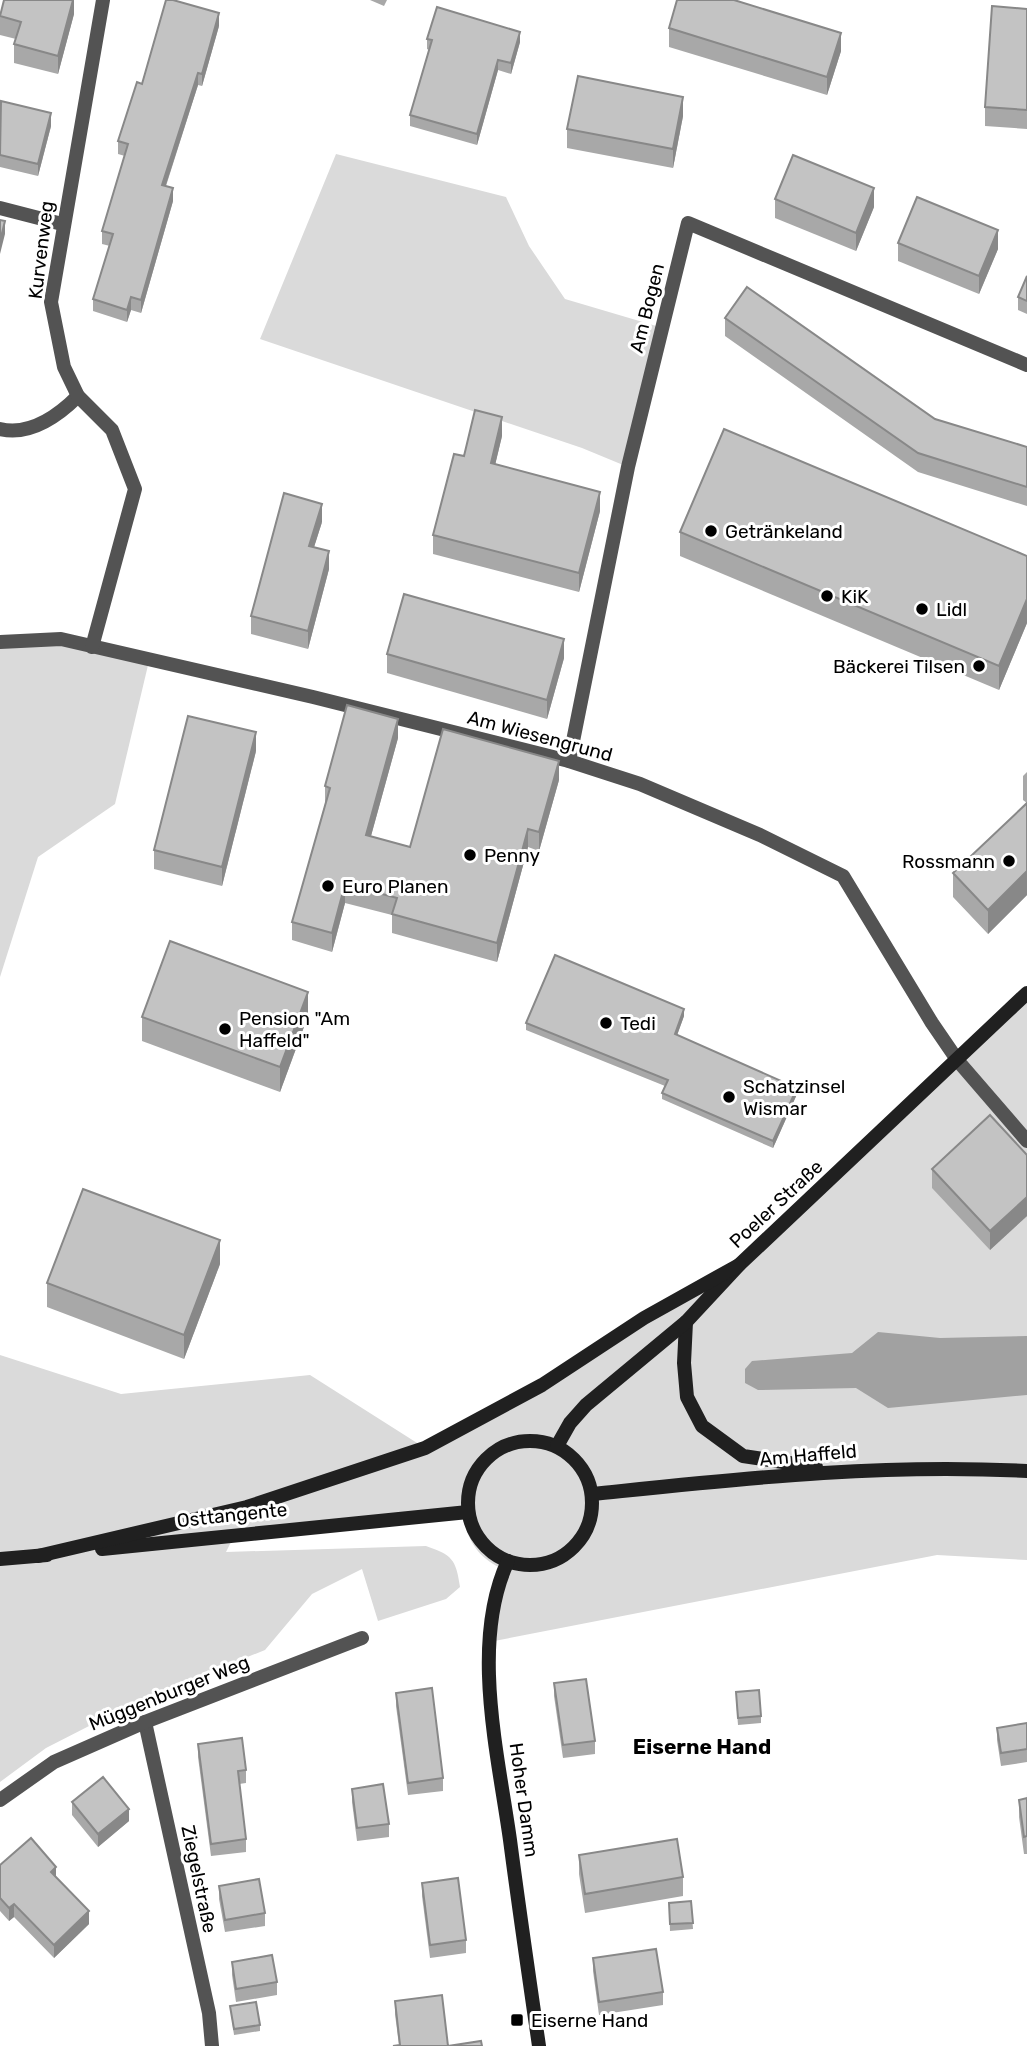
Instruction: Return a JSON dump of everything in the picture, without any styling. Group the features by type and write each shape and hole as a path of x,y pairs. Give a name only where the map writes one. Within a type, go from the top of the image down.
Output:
{"main road":[{"name":"Poeler Straße","path":"557,1446 570,1423 586,1405 686,1322 739,1265 1027,993"},
{"path":"38,1556 247,1507 425,1448 542,1385 644,1318 739,1265"},
{"path":"686,1322 684,1363 687,1397 702,1426 743,1456 838,1470"},
{"path":"521,1440 542,1441 557,1446 577,1461 589,1479 592,1494 591,1520 582,1539 567,1553 548,1562 528,1566 508,1561 490,1551 476,1536 468,1512 467,1496 473,1476 484,1459 501,1447 521,1440"},
{"name":"Am Haffeld","path":"592,1494 838,1470 961,1468 1027,1471"},
{"name":"Osttangente","path":"0,1559 468,1512"},
{"name":"Hoher Damm","path":"508,1561 498,1583 492,1608 489,1643 493,1719 539,2046"}],"street":[{"name":"Kurvenweg","path":"92,647 135,489 112,430 78,396 64,368 51,302 62,223 103,0"},
{"path":"0,208 62,223"},
{"name":"Am Bogen","path":"569,761 628,467 688,223 1027,365"},
{"path":"0,429 13,432 56,418 78,396"},
{"name":"Am Wiesengrund","path":"0,642 61,639 313,697 569,761 640,784 760,835 843,876 958,1061 1027,1141"},
{"name":"Müggenburger Weg","path":"0,1800 54,1762 145,1722 362,1638"},
{"name":"Ziegelstraße","path":"145,1722 209,2013 212,2046"}],"shaded area":[{"path":"336,154 506,197 529,246 565,299 663,328 628,467 582,448 260,339"},
{"path":"61,639 149,661 115,804 38,857 0,977 0,642"},
{"path":"1027,993 1027,1560 937,1555 489,1642 505,1570 487,1560 475,1548 462,1513 235,1534 226,1552 426,1546 451,1559 457,1570 460,1587 446,1599 378,1621 362,1569 312,1594 265,1650 138,1701 46,1748 0,1782 0,1355 121,1394 310,1375 425,1448 739,1265"},
{"path":"878,1332 940,1338 1027,1336 1027,1395 888,1408 856,1388 758,1390 745,1383 745,1369 752,1361 852,1353"}],"building":[{"path":"4,0 73,0 58,56 14,44 21,22 0,16"},
{"path":"166,0 219,13 202,74 198,73 162,185 173,188 141,300 131,297 127,310 93,299 113,234 102,231 128,144 118,141 137,82 142,84"},
{"path":"677,0 734,0 841,33 827,77 669,28"},
{"path":"992,6 1027,9 1027,110 985,107"},
{"path":"437,7 520,32 511,63 498,60 477,134 410,115 432,40 427,39"},
{"path":"578,76 683,97 673,149 567,129"},
{"path":"1,101 51,113 38,164 0,155"},
{"path":"793,155 874,188 856,233 775,199"},
{"path":"917,197 998,230 979,276 898,243"},
{"path":"0,220 5,221 0,241"},
{"path":"1027,276 1027,301 1018,297"},
{"path":"747,287 935,419 1027,447 1027,487 918,453 725,318"},
{"path":"475,410 502,417 491,463 600,492 579,573 433,535 454,454 464,456"},
{"path":"724,429 1027,556 1027,599 999,666 680,532"},
{"path":"284,493 322,504 309,546 329,551 308,631 251,616"},
{"path":"404,594 564,639 547,700 387,654"},
{"path":"347,705 398,719 366,835 410,847 443,729 559,761 539,832 528,829 497,943 392,914 397,898 345,884 332,933 292,922 330,788 325,786"},
{"path":"188,716 256,732 222,867 154,850"},
{"path":"1027,803 1027,871 988,910 953,873"},
{"name":"Pension \"Am Haffeld\"","path":"170,941 308,992 280,1067 142,1017"},
{"path":"555,955 684,1009 675,1034 797,1088 773,1141 662,1093 668,1080 526,1023"},
{"path":"990,1115 1027,1155 1027,1197 990,1231 932,1169"},
{"path":"83,1189 220,1240 184,1335 47,1283"},
{"path":"586,1679 595,1741 563,1745 554,1683"},
{"path":"432,1688 443,1778 408,1783 396,1693"},
{"path":"759,1690 761,1716 738,1718 736,1692"},
{"path":"1027,1723 1027,1749 1001,1753 997,1728"},
{"path":"242,1738 246,1770 238,1771 246,1839 211,1844 198,1744"},
{"path":"103,1777 129,1809 98,1834 72,1802"},
{"path":"383,1784 389,1824 357,1828 352,1789"},
{"path":"1027,1798 1027,1836 1024,1837 1019,1800"},
{"path":"31,1838 56,1867 51,1872 89,1911 54,1945 14,1904 9,1908 0,1898 0,1865"},
{"path":"677,1839 683,1877 585,1894 579,1855"},
{"path":"458,1878 466,1940 430,1945 422,1883"},
{"path":"259,1879 265,1913 225,1920 219,1886"},
{"path":"691,1901 693,1923 670,1924 669,1903"},
{"path":"656,1949 663,1992 599,2002 593,1958"},
{"path":"272,1955 277,1982 236,1989 232,1962"},
{"path":"442,1995 448,2046 393,2046 400,2045 395,2001"},
{"path":"256,2002 260,2025 234,2029 230,2006"},
{"path":"481,2041 482,2046 448,2046"}],"place":[{"name":"Getränkeland","path":"711,531"},
{"name":"KiK","path":"827,596"},
{"name":"Lidl","path":"922,609"},
{"name":"Bäckerei Tilsen","path":"979,666"},
{"name":"Penny","path":"470,855"},
{"name":"Rossmann","path":"1009,861"},
{"name":"Euro Planen","path":"328,886"},
{"name":"Tedi","path":"606,1023"},
{"name":"Pension \"Am Haffeld\"","path":"225,1029"},
{"name":"Schatzinsel Wismar","path":"729,1097"},
{"name":"Eiserne Hand","path":"517,2020"}],"district":[{"name":"Eiserne Hand","path":"702,1746"}]}
